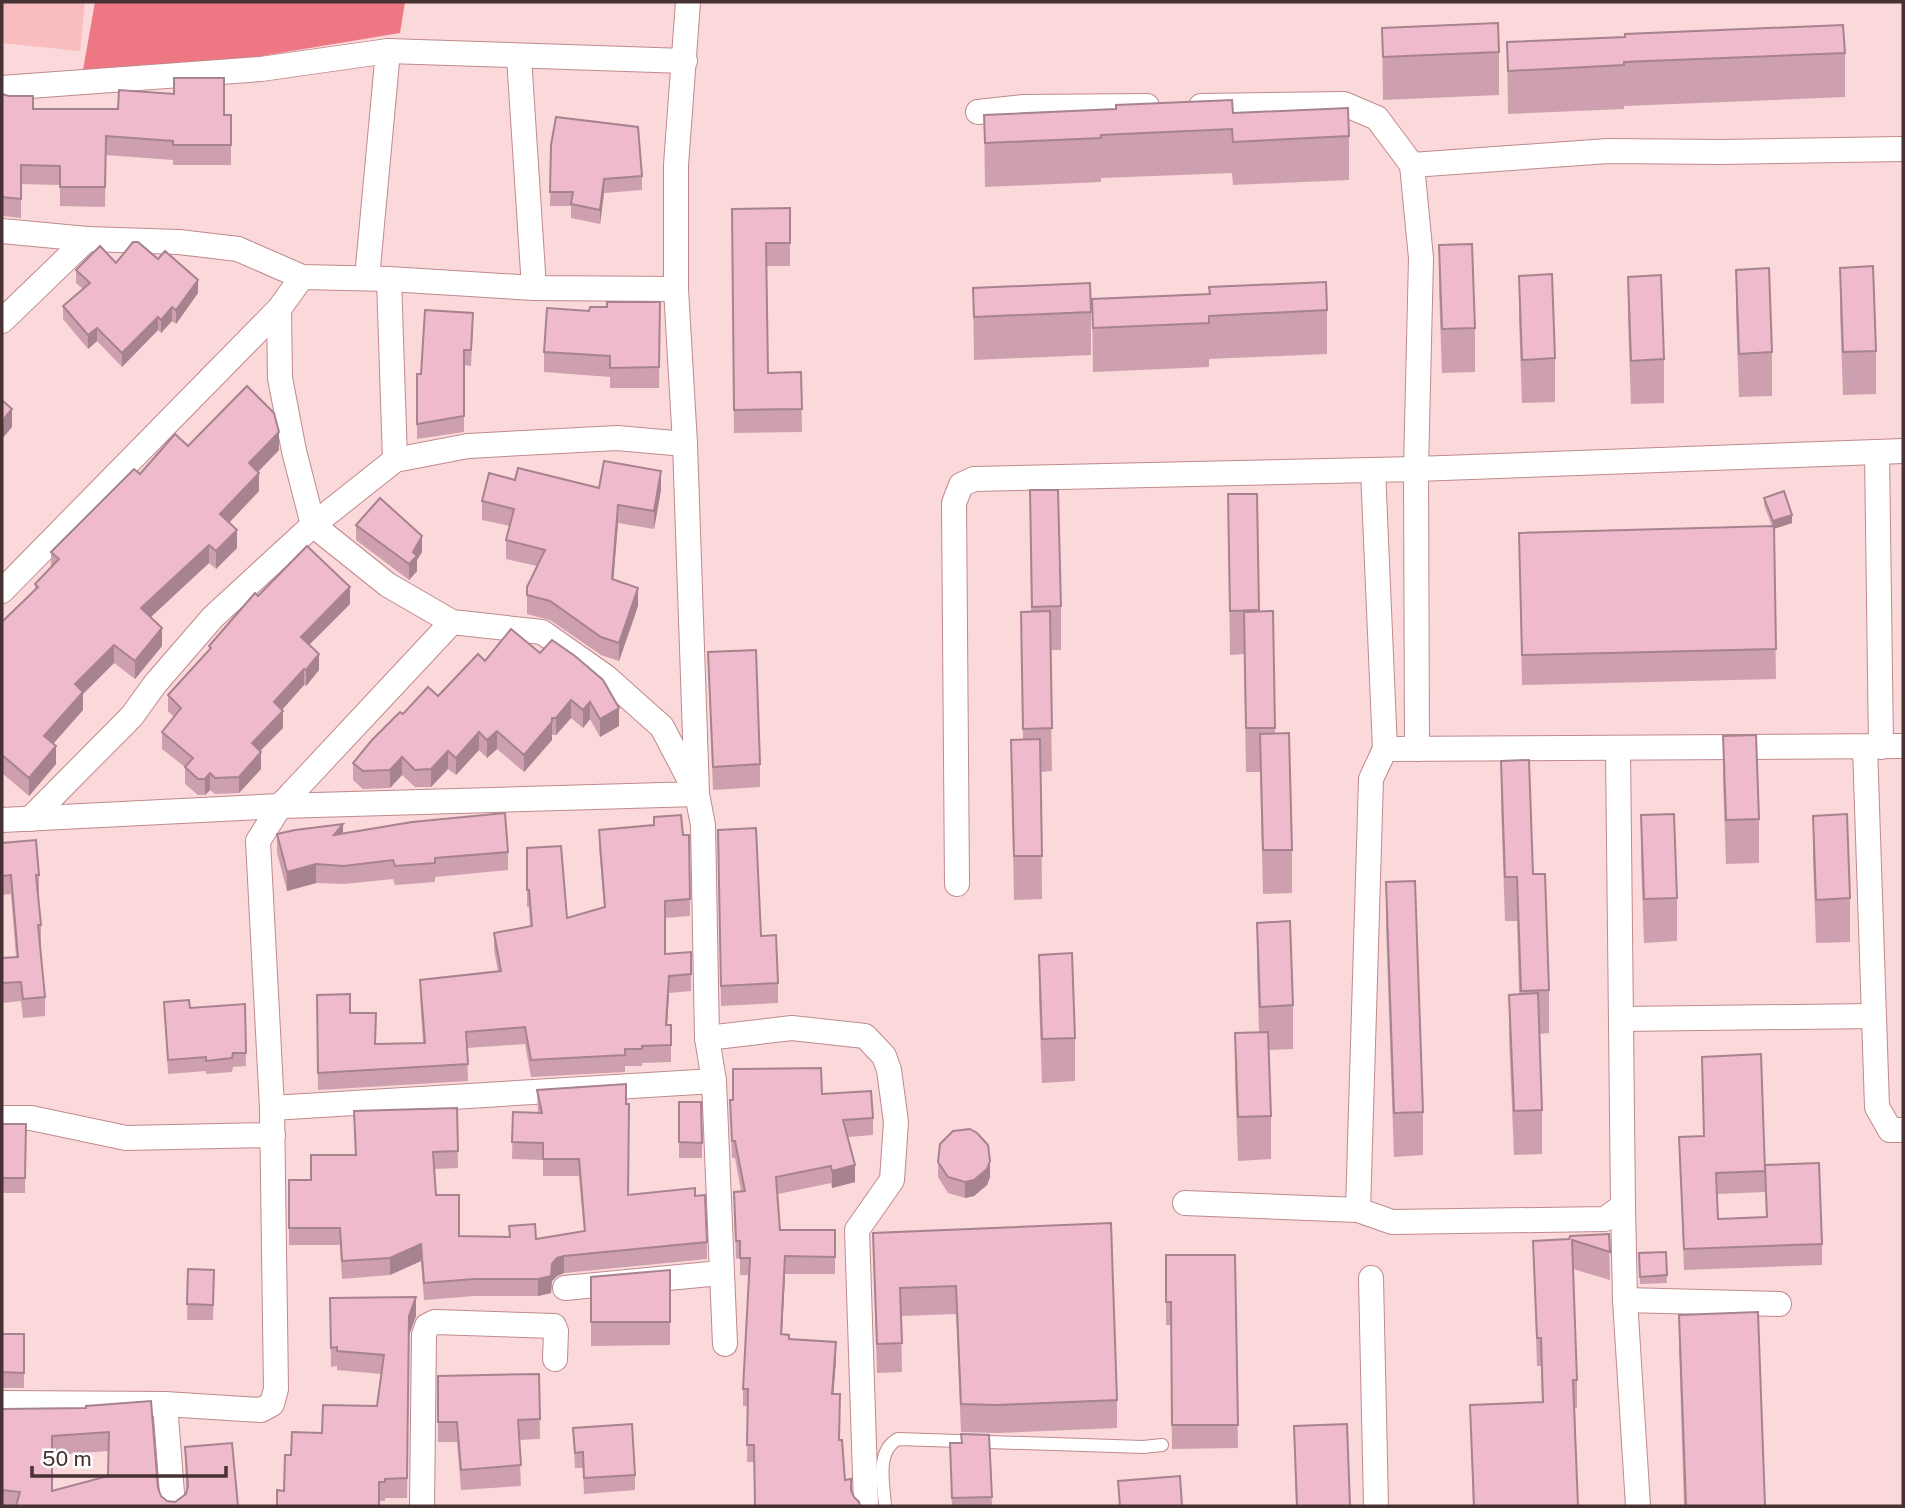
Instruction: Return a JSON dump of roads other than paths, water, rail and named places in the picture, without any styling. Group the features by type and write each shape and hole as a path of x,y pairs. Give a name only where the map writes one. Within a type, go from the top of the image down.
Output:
{"street":[{"path":"688,2 676,165 676,289 685,444 698,794 703,825 707,1038 714,1081 725,1345"},
{"path":"2,89 261,69 388,51 684,61"},
{"path":"388,51 378,278 395,460"},
{"path":"519,57 534,288"},
{"path":"978,112 1024,107 1344,104 1377,118 1412,165 1421,258 1416,469 1417,749"},
{"path":"1412,165 1608,151 1903,149"},
{"path":"2,231 87,239 178,242 238,249 302,277 378,278 534,288 676,289"},
{"path":"2,321 87,239"},
{"path":"2,591 279,309 302,277"},
{"path":"279,309 280,378 294,451 313,525 388,585 452,622 542,632 606,677 662,727 698,794"},
{"path":"30,819 132,716 155,684 213,617 313,525 395,460 482,445 617,438 685,444"},
{"path":"957,884 954,503 961,485 974,479 1416,469 1903,451"},
{"path":"1877,452 1883,747 1872,1017 1877,1107 1890,1130 1903,1130"},
{"path":"1358,1210 1371,779 1385,750 1373,470"},
{"path":"2,1403 165,1404 261,1410 272,1404 276,1389 272,1108 258,841 280,806 452,622"},
{"path":"1385,750 1883,747"},
{"path":"1618,750 1625,1300 1638,1506"},
{"path":"2,820 280,806 698,794"},
{"path":"1622,1019 1872,1017"},
{"path":"707,1038 792,1028 865,1036 884,1056 890,1070 895,1122 892,1180 857,1230 866,1506"},
{"path":"272,1108 714,1081"},
{"path":"2,1118 31,1118 125,1138 272,1135"},
{"path":"1185,1203 1358,1210 1392,1222 1605,1219 1623,1206"},
{"path":"565,1288 720,1273"},
{"path":"1371,1278 1376,1506"},
{"path":"1625,1300 1779,1304"},
{"path":"422,1506 424,1335 427,1326 435,1322 554,1326 555,1359"},
{"path":"165,1404 173,1506"}],"lane":[{"path":"885,1506 883,1456 890,1443 898,1439 1143,1447 1162,1445"}]}
